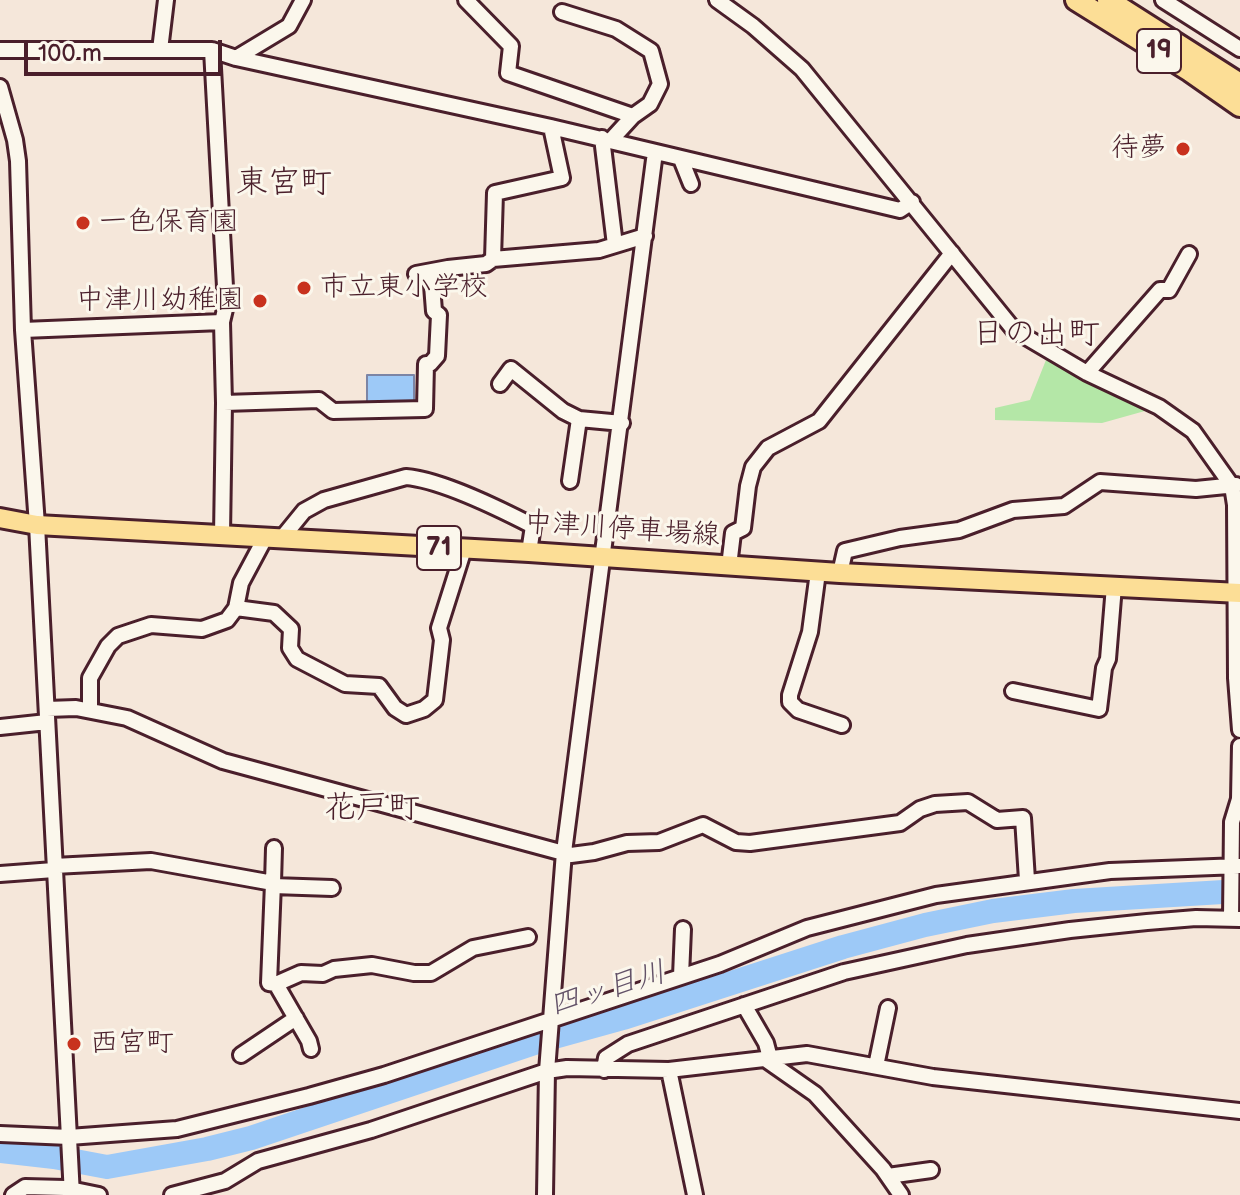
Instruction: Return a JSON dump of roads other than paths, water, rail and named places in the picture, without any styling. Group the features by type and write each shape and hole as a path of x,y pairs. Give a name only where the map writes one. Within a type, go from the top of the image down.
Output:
{"highway":[{"name":"19","path":"1076,0 1239,102"},
{"name":"19","path":"1108,0 1239,102"}],"main road":[{"name":"中津川停車場線","path":"0,518 37,525 529,552 818,572 1238,593"}],"street":[{"path":"160,50 166,0"},
{"path":"236,58 289,26 303,0"},
{"path":"466,0 511,46 508,73 633,116"},
{"path":"717,0 753,26 802,69 1014,330 1087,373 1159,407 1193,431 1236,485 1239,638 1236,678 1240,730"},
{"path":"1163,0 1240,49"},
{"path":"562,12 616,29 651,51 660,84 650,104 607,139"},
{"path":"0,50 212,50 236,58 607,139 900,210 912,202"},
{"path":"212,50 226,305 222,322 222,535"},
{"path":"0,87 18,161 23,330 37,525 72,1189"},
{"path":"493,259 495,193 562,178 551,127"},
{"path":"607,139 615,245"},
{"path":"545,1195 547,1071 564,852 655,152"},
{"path":"681,159 691,184"},
{"path":"416,274 486,264 493,259 599,250 645,236"},
{"path":"729,566 733,533 743,528 753,467 768,448 819,421 952,253"},
{"path":"1087,373 1160,290 1169,290 1189,254"},
{"path":"224,403 319,400 333,411 425,409 426,364 437,356 439,315 434,311 431,272"},
{"path":"23,330 222,322"},
{"path":"500,384 511,369 563,411 579,419 622,423"},
{"path":"570,481 579,419"},
{"path":"90,710 90,678 108,646 118,636 151,625 202,629 227,620 236,608 241,583 273,538 304,511 324,500 406,477 418,478 482,502 533,526 529,552"},
{"path":"840,573 845,551 900,538 959,530 1013,510 1064,506 1100,482 1196,489 1236,485"},
{"path":"236,608 274,613 291,629 290,648 297,659 345,684 379,686 395,708 406,715 424,709 435,700 442,640 439,628 464,549"},
{"path":"818,572 810,632 790,702 798,710 842,725"},
{"path":"1013,691 1099,709 1108,659 1114,586"},
{"path":"0,727 90,710 139,722 223,761 571,855 627,843 659,842 703,825 736,842 750,843 852,831 900,823 920,809 935,804 968,802 997,820 1023,818 1027,880"},
{"path":"604,1070 606,1058 628,1044 844,972 977,943 1086,928 1196,918 1236,918 1232,822 1239,803 1240,746"},
{"path":"274,848 269,983 276,984 301,973 323,974 334,969 372,965 431,973 473,948 528,937"},
{"path":"0,874 151,861 273,884 332,888"},
{"path":"0,1134 69,1142 192,1125 369,1079 720,964 807,928 936,895 1027,880 1110,871 1235,866"},
{"path":"681,976 683,929"},
{"path":"276,984 311,1049"},
{"path":"744,1005 766,1043 767,1058 815,1094 888,1176 901,1195"},
{"path":"876,1066 888,1008"},
{"path":"241,1055 296,1018"},
{"path":"172,1195 228,1188 258,1161 371,1130 547,1071 567,1068 669,1070 807,1054 933,1077 1240,1111"},
{"path":"669,1070 695,1195"},
{"path":"888,1176 931,1170"},
{"path":"13,1195 25,1187 72,1189 99,1195"}],"water":[{"path":"367,375 414,375 414,403 367,403"}],"waterway":[{"name":"四ッ目川","path":"0,1151 107,1167 207,1149 251,1138 540,1041 623,1018 843,947 925,925 993,911 1074,901 1240,891"}],"place":[{"name":"待夢","path":"1183,149"},
{"name":"一色保育園","path":"83,223"},
{"name":"市立東小学校","path":"304,288"},
{"name":"中津川幼稚園","path":"260,301"},
{"name":"西宮町","path":"74,1044"}],"district":[{"name":"東宮町","path":"284,184"},
{"name":"日の出町","path":"1036,335"},
{"name":"花戸町","path":"372,809"}]}
